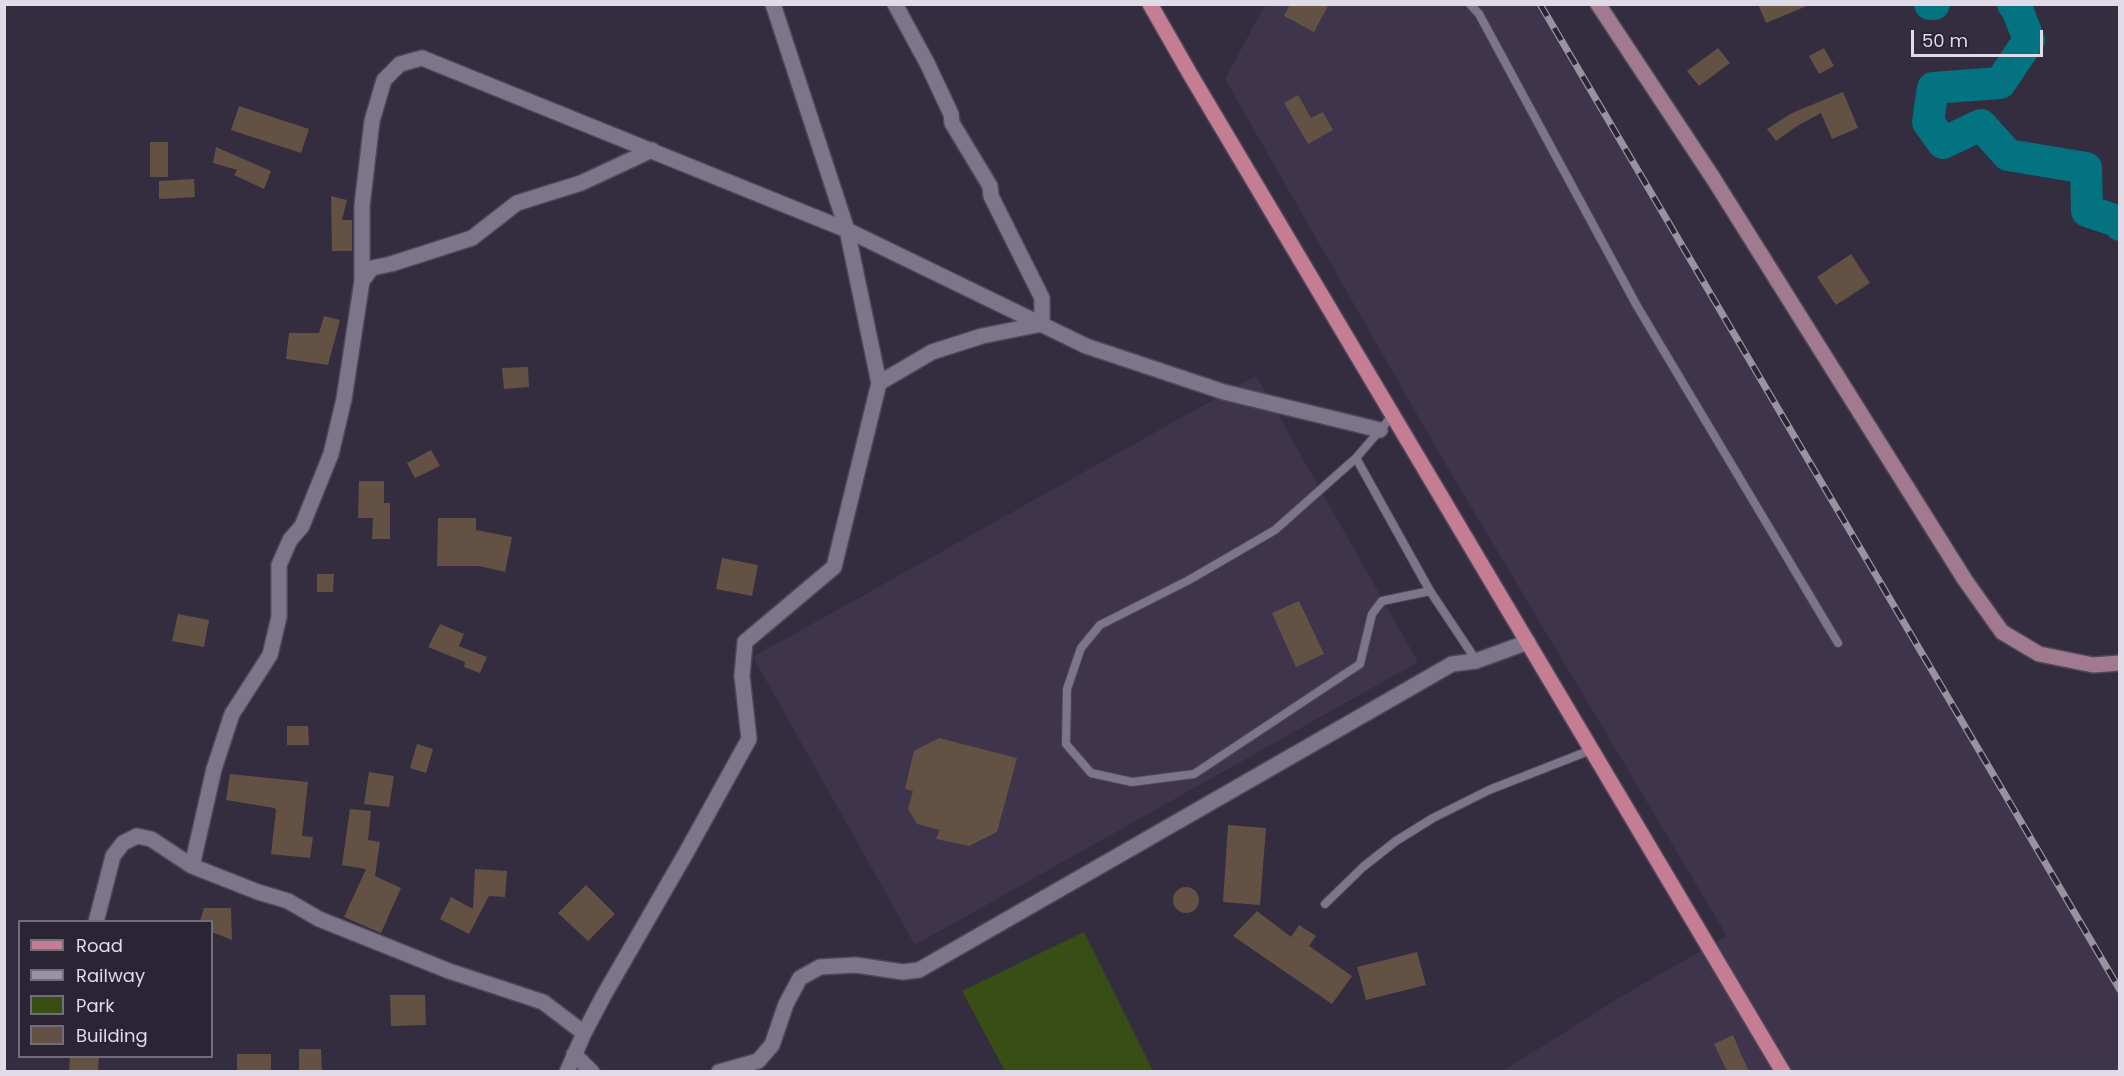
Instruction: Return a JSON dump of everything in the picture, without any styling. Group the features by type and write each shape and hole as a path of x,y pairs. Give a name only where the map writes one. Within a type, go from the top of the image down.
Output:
{"main road":[{"path":"1150,4 1783,1071"}],"street":[{"path":"567,1071 584,1033 749,739 742,676 745,642 834,567 879,383 847,230 774,4"},
{"path":"895,4 927,63 951,114 952,123 990,186 991,196 1042,298 1042,324"},
{"path":"1598,4 1713,178 1965,580 2002,632 2039,654 2093,665 2120,663"},
{"path":"192,866 214,769 232,714 270,655 279,617 279,565 290,540 302,526 331,454 344,399 362,281 362,206 372,122 384,80 400,64 422,58 847,230 1086,346 1224,392 1380,430"},
{"path":"362,281 372,268 472,238 517,203 581,183 652,150"},
{"path":"879,383 932,352 982,336 1042,324"},
{"path":"720,1071 758,1061 772,1045 786,1005 800,978 820,967 856,965 903,972 919,970 1452,664 1476,661 1528,642"},
{"path":"96,920 113,856 123,843 137,836 151,839 192,866 258,892 288,901 319,919 448,971 543,1002 584,1033"},
{"path":"574,1054 592,1071"}],"lane":[{"path":"1470,4 1479,14 1637,306 1838,643"},
{"path":"1393,416 1356,458 1275,530 1189,580 1100,625 1081,648 1067,689 1066,744 1091,773 1132,782 1194,774 1360,664 1372,614 1382,601 1430,591"},
{"path":"1356,458 1430,591 1476,661"},
{"path":"1324,904 1380,854 1433,818 1490,790 1591,750"}],"shaded area":[{"path":"1265,5 1540,5 2119,990 2119,1071 1503,1071 1622,996 1727,936 1445,463 1225,79"},
{"path":"1256,376 1418,662 915,945 753,657"}],"green space":[{"path":"1084,932 1153,1071 1005,1071 962,991"}],"building":[{"path":"1290,4 1329,4 1314,32 1284,16"},
{"path":"1758,4 1809,4 1809,5 1766,23"},
{"path":"1718,48 1730,63 1699,86 1687,71"},
{"path":"1824,48 1834,66 1819,74 1809,56"},
{"path":"1843,92 1858,128 1832,139 1821,113 1776,141 1767,129 1792,113"},
{"path":"1298,95 1311,118 1323,112 1333,130 1308,144 1284,103"},
{"path":"239,106 309,129 301,153 231,130"},
{"path":"150,142 168,142 168,177 150,177"},
{"path":"216,147 271,171 264,189 234,175 237,170 213,163"},
{"path":"194,179 195,197 159,199 159,181"},
{"path":"331,196 347,200 342,220 352,220 352,251 332,251"},
{"path":"1851,254 1870,283 1836,305 1817,277"},
{"path":"324,316 340,320 328,365 286,359 289,333 319,333"},
{"path":"528,367 529,387 504,389 502,368"},
{"path":"431,450 440,466 415,478 407,463"},
{"path":"359,481 384,481 384,503 390,503 390,539 372,539 373,518 358,518"},
{"path":"438,518 476,518 476,530 512,537 505,572 479,566 437,566"},
{"path":"722,558 758,565 752,596 716,589"},
{"path":"317,574 334,574 333,592 317,592"},
{"path":"1299,601 1324,654 1296,667 1272,613"},
{"path":"178,614 209,620 204,647 172,641"},
{"path":"440,624 464,634 459,646 487,657 480,673 464,667 465,662 428,647"},
{"path":"287,726 308,726 309,745 287,745"},
{"path":"939,738 1017,758 997,832 969,846 936,839 940,830 917,824 908,809 913,791 905,789 914,751"},
{"path":"417,744 433,749 426,773 410,768"},
{"path":"369,772 394,776 389,807 364,804"},
{"path":"230,774 308,782 302,836 313,837 310,858 271,854 276,810 226,800"},
{"path":"350,809 371,811 368,840 380,842 375,876 401,888 381,933 344,917 366,869 342,865"},
{"path":"1228,825 1266,828 1260,905 1223,902"},
{"path":"475,869 507,871 505,897 489,896 469,934 440,919 451,897 473,909"},
{"path":"586,885 615,914 588,941 558,913"},
{"path":"1186,887 1195,891 1199,900 1195,909 1186,913 1177,909 1173,900 1177,891"},
{"path":"204,908 231,908 232,940 213,932 213,920 200,920"},
{"path":"1257,911 1291,937 1299,925 1316,936 1309,946 1352,976 1332,1004 1233,936"},
{"path":"1417,952 1426,985 1366,1000 1357,967"},
{"path":"390,995 425,995 426,1025 391,1026"},
{"path":"1733,1035 1749,1071 1727,1071 1714,1044"},
{"path":"299,1049 321,1049 322,1071 299,1071"},
{"path":"237,1054 271,1054 271,1071 237,1071"},
{"path":"70,1058 99,1058 98,1071 69,1071"}],"waterway":[{"path":"2013,4 2029,40 2000,83 1933,88 1928,122 1943,143 1981,125 2008,155 2086,168 2087,211 2117,221 2120,225"}],"railway":[{"path":"1540,4 2120,990"}]}
